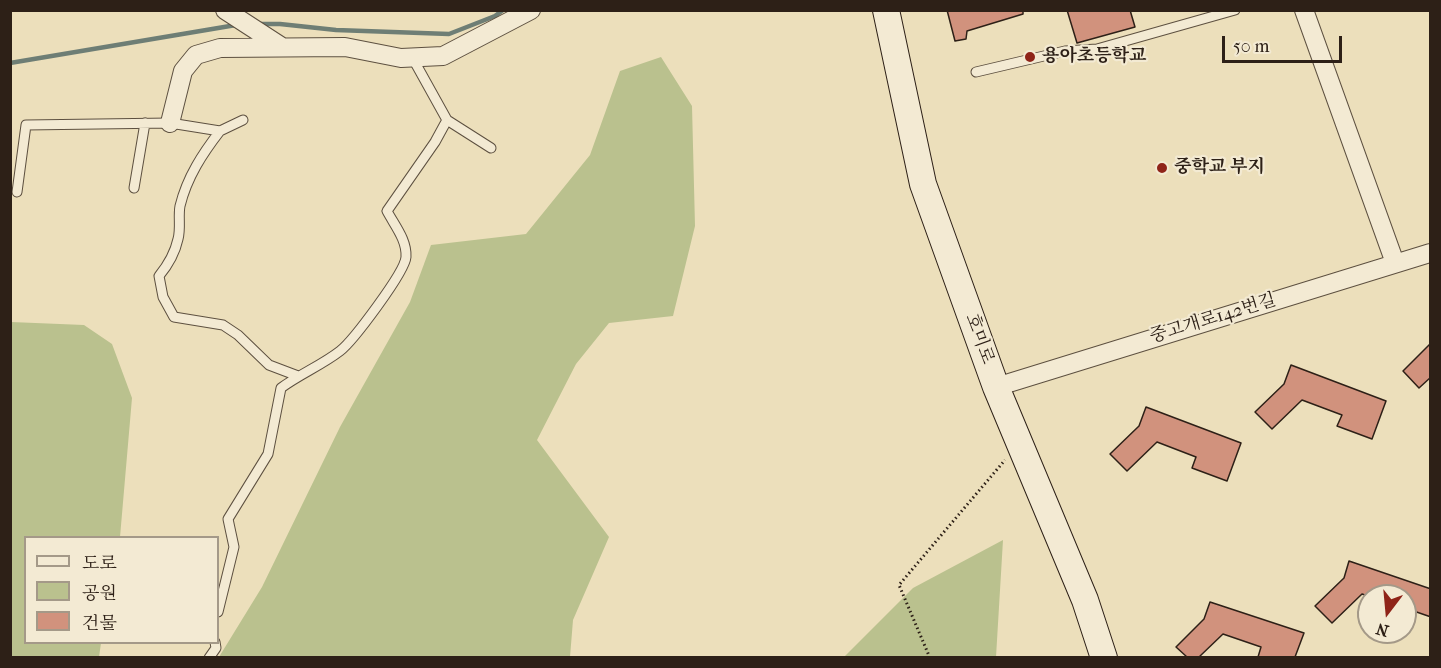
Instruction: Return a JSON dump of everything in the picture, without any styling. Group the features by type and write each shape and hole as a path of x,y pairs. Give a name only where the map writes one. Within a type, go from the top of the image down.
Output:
{"street":[{"path":"170,123 183,71 196,55 220,48 345,47 401,58 443,56 531,10"},
{"name":"호미로","path":"886,10 923,184 996,387 1085,600 1104,657"},
{"path":"1304,10 1395,263"},
{"path":"226,11 282,48"},
{"name":"중고개로142번길","path":"996,387 1431,253"}],"lane":[{"path":"976,72 1065,51 1097,49 1235,10"},
{"path":"412,57 447,120 491,148"},
{"path":"243,120 220,131 204,151 191,176 180,207 178,238 169,264 159,276 163,297 174,317 223,325 238,335 269,365 298,376"},
{"path":"219,608 234,547 228,519 268,454 281,388 341,351 387,293 406,260 405,242 387,212 435,142 447,120"},
{"path":"134,188 145,123"},
{"path":"17,192 26,125 170,123 220,131"}],"path":[{"path":"930,657 899,585 1020,443"}],"green space":[{"path":"661,57 692,106 695,226 673,316 609,323 576,364 537,440 609,537 573,620 570,657 219,657 262,587 340,427 410,302 431,245 526,234 590,155 620,71"},
{"path":"11,322 84,325 112,344 132,398 120,536 24,536 24,644 101,644 99,657 11,657"},
{"path":"1003,540 996,657 844,657 913,588"}],"building":[{"path":"947,10 1023,10 1023,14 967,31 966,39 955,41"},
{"path":"1067,10 1130,10 1135,27 1077,43"},
{"path":"1431,343 1431,377 1419,388 1403,371"},
{"path":"1291,365 1386,401 1372,439 1337,426 1342,415 1302,400 1272,429 1255,412 1284,384"},
{"path":"1146,407 1241,443 1227,481 1192,468 1196,457 1157,442 1127,471 1110,454 1139,426"},
{"path":"1349,561 1416,584 1357,584 1357,599 1332,623 1315,606 1344,578"},
{"path":"1417,584 1431,589 1431,617 1417,612"},
{"path":"1210,602 1304,633 1295,657 1258,657 1261,647 1223,634 1199,657 1187,657 1176,647 1204,619"}],"waterway":[{"path":"259,24 336,30 449,34 495,16 503,10"},
{"path":"10,63 236,25"}],"place":[{"name":"용아초등학교","path":"1030,57"},
{"name":"중학교 부지","path":"1162,168"}]}
